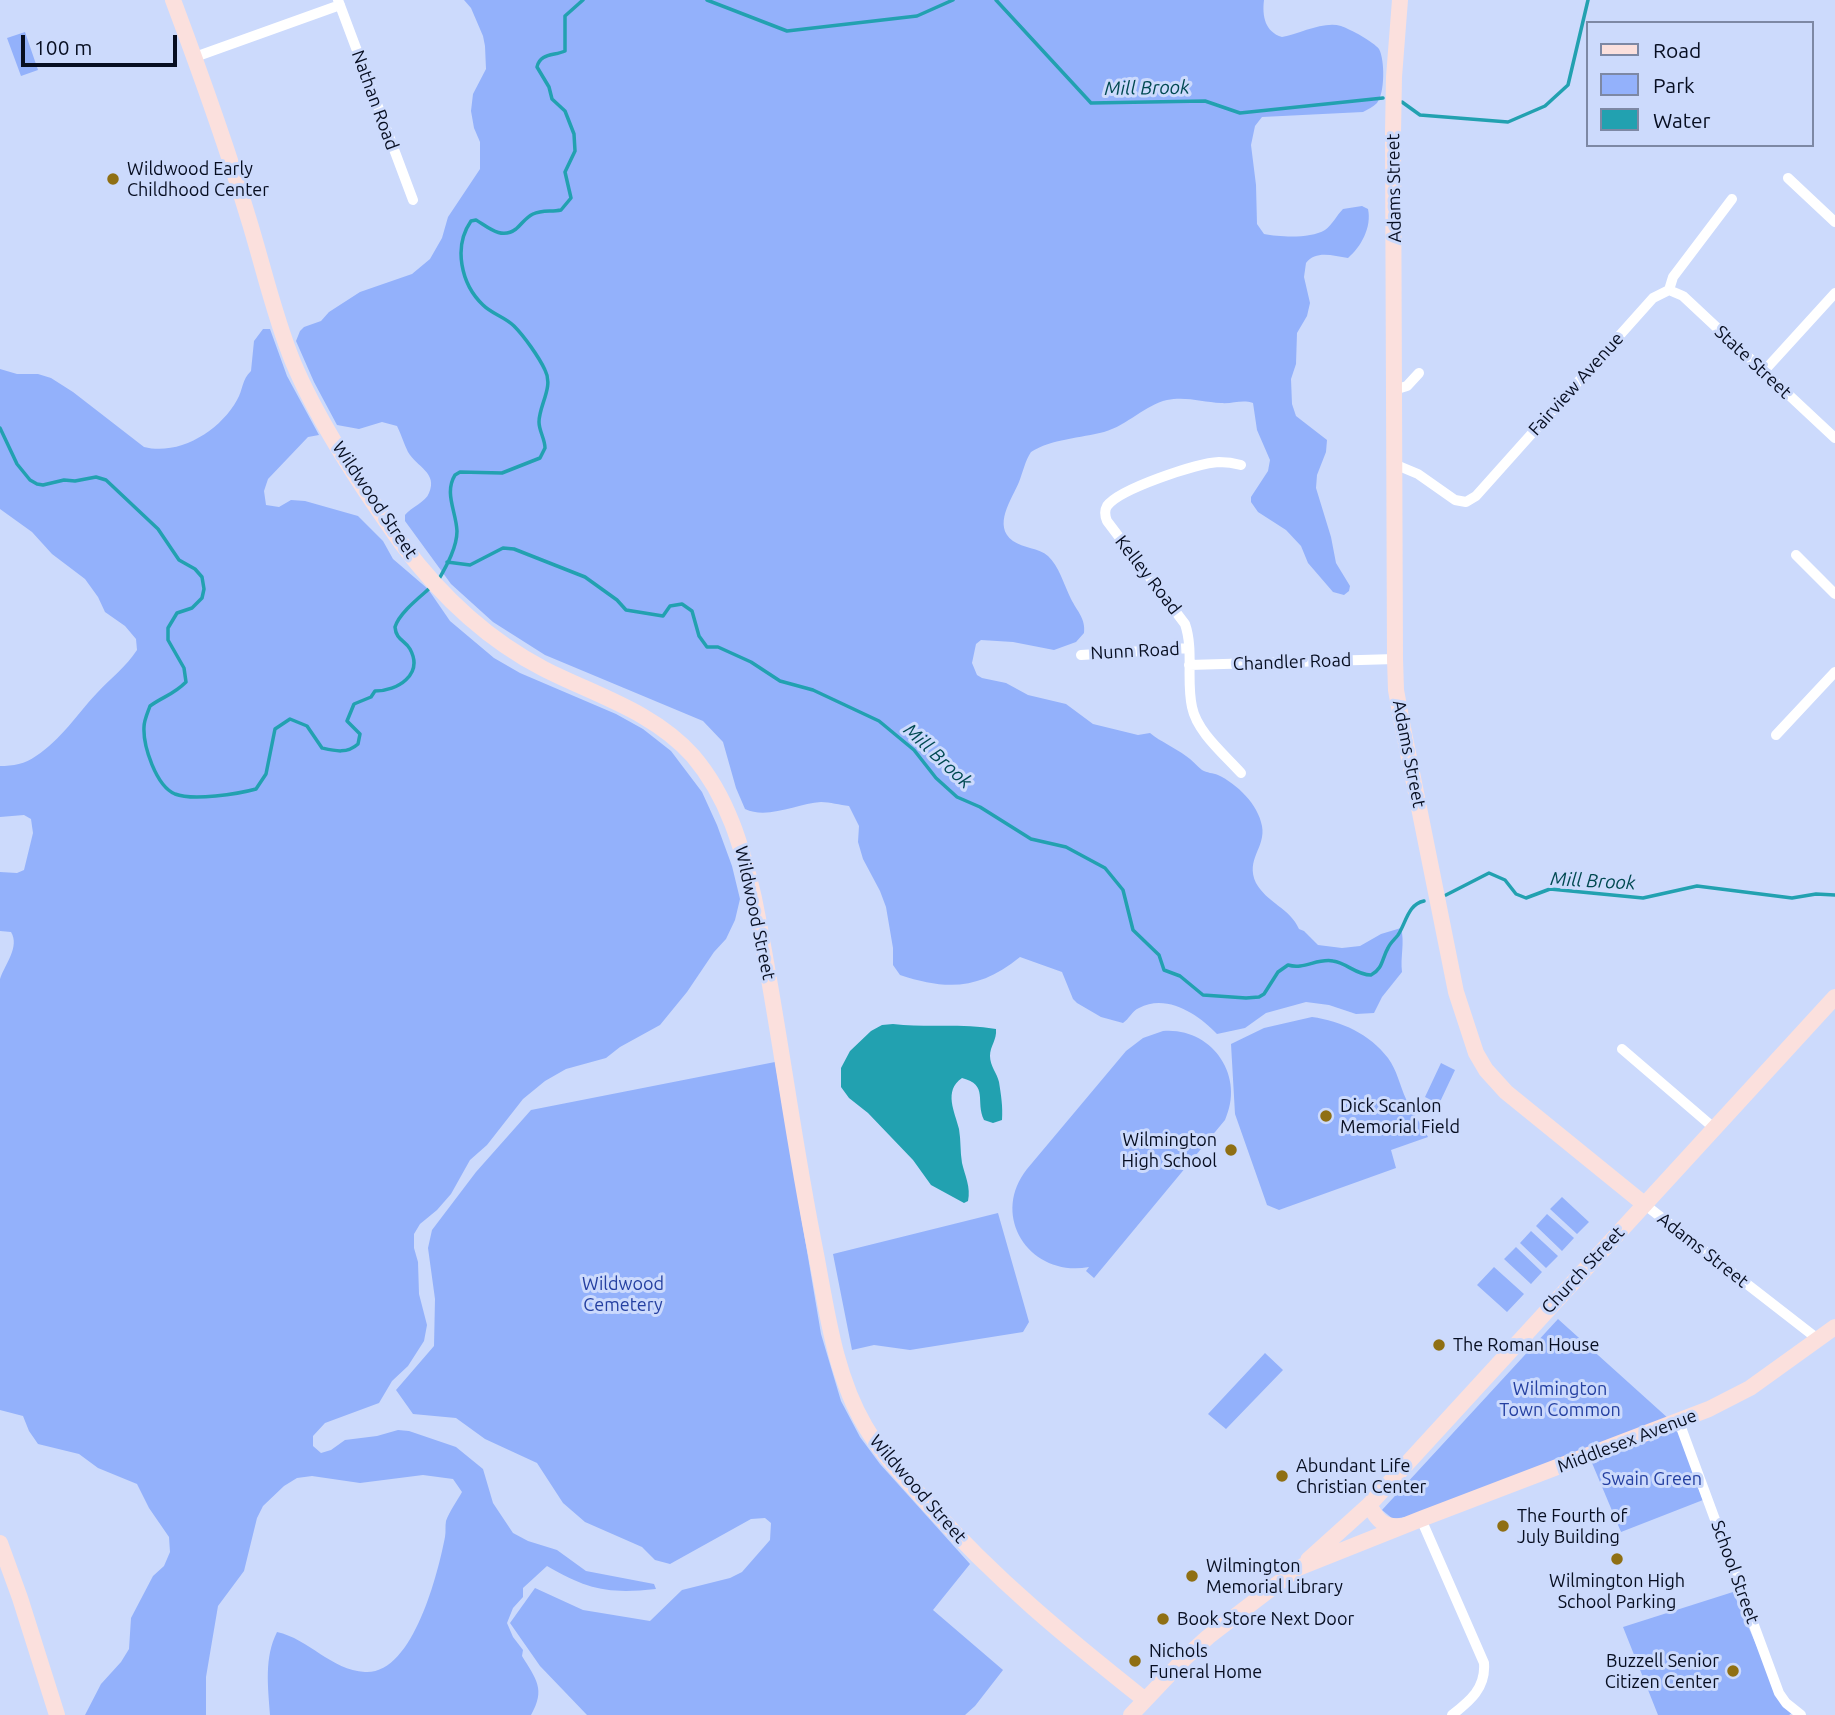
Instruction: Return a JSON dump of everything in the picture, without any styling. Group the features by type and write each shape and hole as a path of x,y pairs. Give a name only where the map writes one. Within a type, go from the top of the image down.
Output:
{"street":[{"name":"Wildwood Street","path":"173,0 225,139 282,330 299,376 347,460 401,542 443,593 486,632 544,669 630,709 679,742 708,776 724,804 737,832 754,898 831,1333 849,1395 866,1428 884,1453 952,1530 1037,1613 1145,1700"},
{"name":"Adams Street","path":"1400,0 1394,77 1396,690 1456,992 1476,1053 1486,1070 1506,1092 1819,1340"},
{"path":"195,57 339,2"},
{"name":"Nathan Road","path":"339,2 413,200"},
{"path":"1788,178 1835,222"},
{"name":"Fairview Avenue","path":"1394,464 1418,474 1455,500 1463,502 1473,498 1653,298 1669,290 1673,277 1732,200"},
{"name":"State Street","path":"1669,290 1683,296 1835,438"},
{"path":"1763,371 1835,293"},
{"path":"1394,390 1407,386 1419,373"},
{"name":"Kelley Road","path":"1241,465 1217,462 1175,471 1115,500 1105,509 1107,521 1185,624 1194,714 1210,739 1241,773"},
{"path":"1796,555 1835,594"},
{"name":"Nunn Road","path":"1081,655 1189,648"},
{"name":"Chandler Road","path":"1189,665 1395,659"},
{"path":"1776,735 1835,672"},
{"name":"Church Street","path":"1298,1568 1344,1530 1369,1505 1835,997"},
{"path":"1622,1049 1714,1128"},
{"name":"Middlesex Avenue","path":"1131,1715 1186,1657 1216,1630 1298,1568 1679,1422 1740,1394 1835,1327"},
{"name":"School Street","path":"1679,1422 1779,1692 1786,1703 1801,1715"},
{"path":"1369,1505 1382,1523 1404,1526"},
{"path":"1421,1519 1484,1663 1483,1681 1478,1691 1452,1715"},
{"path":"0,1543 57,1715"}],"green space":[{"path":"464,0 1264,0 1266,23 1276,35 1282,37 1319,26 1334,25 1356,33 1379,49 1383,84 1380,98 1374,106 1363,112 1262,117 1255,126 1251,145 1257,224 1264,234 1311,235 1325,230 1343,209 1362,206 1368,209 1364,236 1348,258 1320,255 1306,263 1304,277 1310,303 1307,316 1297,333 1296,364 1291,379 1292,404 1296,416 1327,440 1316,488 1336,563 1350,586 1349,591 1344,595 1333,592 1308,563 1301,546 1286,530 1258,512 1251,502 1251,497 1268,471 1270,460 1257,430 1253,403 1167,400 1151,406 1113,429 1057,442 1031,452 1008,504 1004,528 1013,541 1040,551 1052,560 1082,619 1084,633 1076,642 1054,650 1013,642 981,640 976,644 972,663 977,675 982,678 1006,683 1028,695 1066,704 1093,724 1138,735 1150,733 1186,756 1202,770 1218,775 1232,784 1246,796 1256,810 1262,826 1261,841 1253,867 1256,883 1266,896 1290,916 1299,929 1318,945 1342,948 1360,946 1381,934 1401,928 1402,972 1382,997 1374,1013 1356,1014 1329,1005 1306,1002 1266,1013 1245,1028 1217,1034 1192,1013 1160,1003 1139,1008 1123,1023 1101,1017 1073,999 1062,972 1020,957 992,976 963,984 934,983 900,975 893,965 886,907 863,859 858,842 859,826 849,806 821,802 763,813 745,809 723,742 703,721 545,655 493,622 451,584 405,521 405,515 427,496 431,486 429,475 408,452 397,426 382,422 359,429 337,425 296,341 304,327 321,321 329,312 360,292 412,274 430,259 442,238 448,217 480,169 480,142 471,111 473,94 486,69 485,46 471,8"},
{"path":"25,32 38,70 21,76 7,38"},
{"path":"263,329 270,329 287,376 319,435 308,437 268,479 264,491 266,505 279,507 291,500 305,501 358,516 383,541 393,559 428,589 450,621 494,658 520,673 616,714 643,729 671,751 702,792 732,866 740,899 735,920 726,939 660,1025 606,1058 566,1069 545,1081 523,1099 487,1145 470,1160 451,1194 420,1224 414,1234 419,1294 427,1325 424,1341 408,1366 392,1381 379,1403 325,1423 313,1436 313,1446 321,1453 331,1450 345,1440 398,1430 409,1431 456,1447 483,1469 493,1503 513,1533 557,1550 586,1571 654,1584 656,1589 625,1591 599,1588 547,1566 523,1588 523,1597 513,1608 507,1623 523,1650 522,1656 537,1684 538,1698 531,1715 270,1715 269,1662 277,1632 299,1641 341,1666 365,1672 382,1669 397,1657 410,1640 436,1574 446,1521 462,1492 453,1479 423,1475 360,1483 312,1476 297,1478 284,1486 263,1506 257,1518 244,1571 218,1606 206,1677 206,1715 85,1715 101,1684 129,1649 131,1618 153,1576 164,1566 170,1552 169,1537 149,1508 137,1484 98,1468 79,1454 38,1444 23,1416 0,1410 0,979 14,944 11,932 0,931 0,872 17,873 24,870 33,833 31,819 24,815 0,817 0,766 23,763 45,750 137,650 136,639 125,626 105,612 85,579 52,554 32,532 0,509 0,369 51,378 144,447 171,448 209,431 230,411 251,371 254,341"},
{"name":"Dick Scanlon Memorial Field","path":"1312,1017 1354,1030 1381,1050 1391,1063 1408,1104 1428,1137 1391,1150 1396,1168 1279,1210 1267,1205 1235,1114 1231,1044 1264,1028"},
{"path":"1163,1031 1196,1037 1220,1057 1231,1087 1225,1120 1094,1278 1086,1271 1089,1267 1068,1268 1050,1263 1034,1253 1022,1240 1015,1224 1012,1206 1016,1187 1027,1169 1126,1051 1143,1038"},
{"name":"Wildwood Cemetery","path":"775,1062 821,1334 841,1401 860,1437 880,1464 970,1564 933,1610 1003,1670 965,1715 587,1715 540,1666 510,1623 535,1588 583,1610 650,1621 682,1590 730,1578 742,1572 770,1540 771,1523 765,1518 751,1519 670,1564 655,1560 642,1547 585,1522 563,1503 537,1463 485,1439 456,1418 413,1414 396,1390 434,1346 435,1299 428,1248 432,1230 476,1172 531,1110"},
{"path":"1441,1063 1455,1070 1439,1104 1425,1097"},
{"path":"1562,1197 1589,1222 1577,1234 1550,1209"},
{"path":"998,1213 1029,1322 1023,1332 910,1350 874,1345 852,1350 833,1254"},
{"path":"1547,1214 1574,1238 1562,1251 1536,1226"},
{"path":"1531,1231 1558,1256 1546,1268 1520,1243"},
{"path":"1516,1247 1542,1272 1531,1284 1504,1259"},
{"path":"1494,1267 1524,1294 1507,1312 1477,1285"},
{"name":"Wilmington Town Common","path":"1558,1319 1669,1419 1411,1516 1393,1519 1382,1510"},
{"path":"1265,1353 1283,1370 1226,1429 1208,1414"},
{"name":"Swain Green","path":"1677,1428 1703,1500 1621,1532 1592,1463"},
{"path":"1733,1592 1781,1701 1792,1713 1658,1715 1623,1627"}],"water":[{"path":"882,1025 996,1029 990,1056 999,1082 1002,1120 993,1123 984,1120 980,1094 976,1085 970,1081 962,1078 953,1089 953,1109 959,1129 969,1196 964,1203 931,1185 913,1160 841,1087 841,1068 850,1051 871,1031"}],"waterway":[{"path":"439,579 457,537 451,495 455,475 460,472 502,473 540,458 545,448 539,422 548,383 545,370 514,326 487,308 475,296 465,276 461,253 465,231 471,221 476,220 500,233 510,232 533,214 561,210 571,198 565,172 575,151 574,134 565,111 552,99 549,87 537,67 544,57 565,51 565,16 583,0"},
{"name":"Mill Brook","path":"707,0 787,31 917,16 953,0"},
{"name":"Mill Brook","path":"996,0 1091,103 1205,101 1240,113 1383,98"},
{"name":"Mill Brook","path":"1402,102 1420,115 1508,122 1545,106 1568,85 1588,0"},
{"path":"0,428 17,464 30,480 43,485 96,477 106,480 158,529 179,560 195,569 202,577 202,598 192,608 177,613 168,628 168,640 184,668 186,682 150,706 144,724 144,735 152,765 162,783 175,794 204,797 256,789 266,774 275,729 290,719 307,726 322,748 336,751 358,744 360,734 347,721 354,704 371,697 375,691 399,685 411,674 414,667 410,649 397,635 395,627 405,611 431,587"},
{"name":"Mill Brook","path":"447,562 470,565 503,548 514,549 585,577 617,600 626,610 663,616 670,606 682,604 692,611 699,636 707,647 718,647 751,662 780,681 813,690 879,721 914,750 936,778 957,797 980,807 1031,839 1066,847 1105,868 1123,890 1133,930 1159,955 1164,970 1180,976 1203,995 1259,997 1264,994 1278,972 1288,965 1300,966 1321,961 1333,961 1371,975 1380,966 1411,910 1424,901"},
{"name":"Mill Brook","path":"1446,895 1489,873 1505,880 1516,894 1526,898 1550,889 1643,898 1697,886 1792,898 1816,894 1835,895"}],"place":[{"name":"Wildwood Early Childhood Center","path":"113,179"},
{"name":"Dick Scanlon Memorial Field","path":"1326,1116"},
{"name":"Wilmington High School","path":"1231,1150"},
{"name":"The Roman House","path":"1439,1345"},
{"name":"Abundant Life Christian Center","path":"1282,1476"},
{"name":"The Fourth of July Building","path":"1503,1526"},
{"name":"Wilmington High School Parking","path":"1617,1559"},
{"name":"Wilmington Memorial Library","path":"1192,1576"},
{"name":"Book Store Next Door","path":"1163,1619"},
{"name":"Nichols Funeral Home","path":"1135,1661"},
{"name":"Buzzell Senior Citizen Center","path":"1733,1671"}]}
